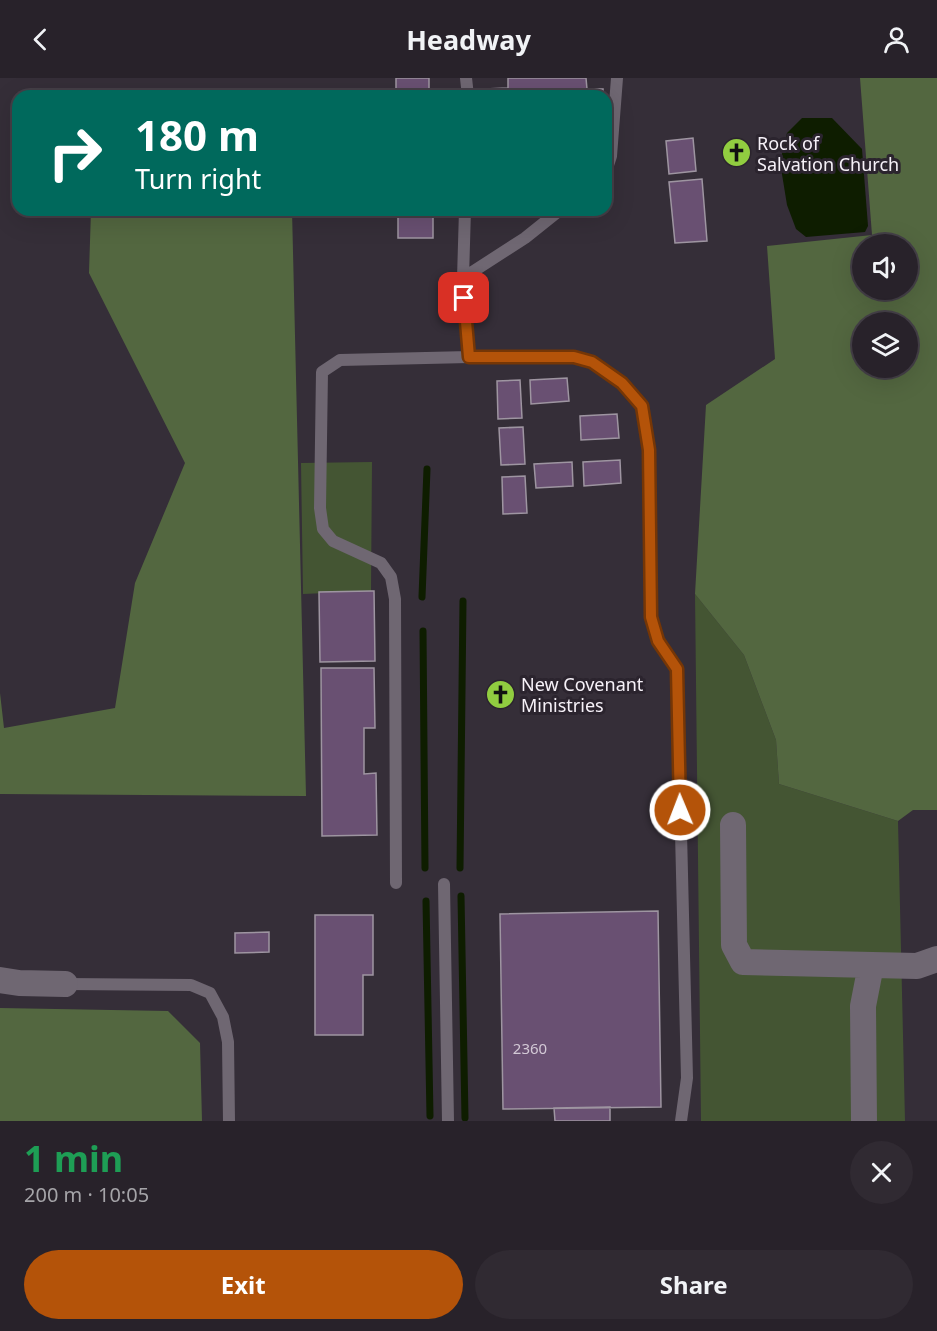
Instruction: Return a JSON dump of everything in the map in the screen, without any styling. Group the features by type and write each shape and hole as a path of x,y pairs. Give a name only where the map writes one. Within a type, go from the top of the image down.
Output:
{"street":[{"path":"733,825 734,945 743,962 917,966 937,959"},
{"path":"864,1121 863,1006 871,964"},
{"path":"0,980 19,983 65,984"}],"lane":[{"path":"612,143 617,78"},
{"path":"465,216 463,278 469,357"},
{"path":"463,278 525,238 552,216"},
{"path":"396,883 395,599 391,577 381,563 333,542 323,529 320,508 322,372 340,360 574,357 592,362 622,383 642,406 649,450 651,617 658,641 677,669 687,1078 681,1121"},
{"path":"444,884 448,1121"},
{"path":"65,984 191,985 210,993 223,1017 228,1041 229,1121"}],"shaded area":[{"path":"860,78 937,78 937,810 913,810 898,821 779,784 776,740 744,655 695,594 706,405 775,359 767,246 852,237 852,300 918,300 918,234 872,234"},
{"path":"802,118 832,118 862,149 868,226 865,232 806,237 796,229 787,205 780,162 787,133"},
{"path":"91,216 292,216 306,796 0,794 0,693 4,728 115,708 135,583 185,463 89,273"},
{"path":"372,462 371,591 303,594 301,463"},
{"path":"695,594 744,655 776,740 779,784 898,821 905,1121 701,1121"},
{"path":"0,1008 168,1011 200,1043 202,1121 0,1121"}],"building":[{"path":"396,78 429,78 429,90 396,90"},
{"path":"508,78 586,78 587,89 603,90 485,90 508,88"},
{"path":"693,138 696,171 669,174 666,141"},
{"path":"702,179 707,241 675,243 669,182"},
{"path":"398,216 433,216 433,238 398,238"},
{"path":"567,378 569,401 531,404 530,380"},
{"path":"520,380 522,418 498,419 497,381"},
{"path":"617,414 619,438 581,440 580,416"},
{"path":"523,427 525,464 501,465 499,428"},
{"path":"620,460 621,483 584,486 583,462"},
{"path":"572,462 573,486 536,488 534,464"},
{"path":"525,476 527,513 503,514 502,477"},
{"path":"374,591 375,661 320,662 319,592"},
{"path":"321,668 374,668 375,728 364,728 364,774 376,773 377,835 322,836"},
{"path":"658,911 661,1107 503,1109 500,914"},
{"path":"315,915 373,915 373,975 363,975 363,1035 315,1035"},
{"path":"269,932 269,952 235,953 235,933"},
{"path":"610,1107 610,1121 555,1121 554,1108"}],"waterway":[{"path":"422,597 427,469"},
{"path":"460,868 463,601"},
{"path":"423,631 425,868"},
{"path":"461,896 465,1118"},
{"path":"426,901 430,1116"}],"place":[{"name":"Rock of Salvation Church","path":"736,153"},
{"name":"New Covenant Ministries","path":"500,694"}],"route":[{"path":"464,298 469,357 574,357 592,362 622,383 642,406 649,450 651,617 658,641 677,669 680,810"}]}
